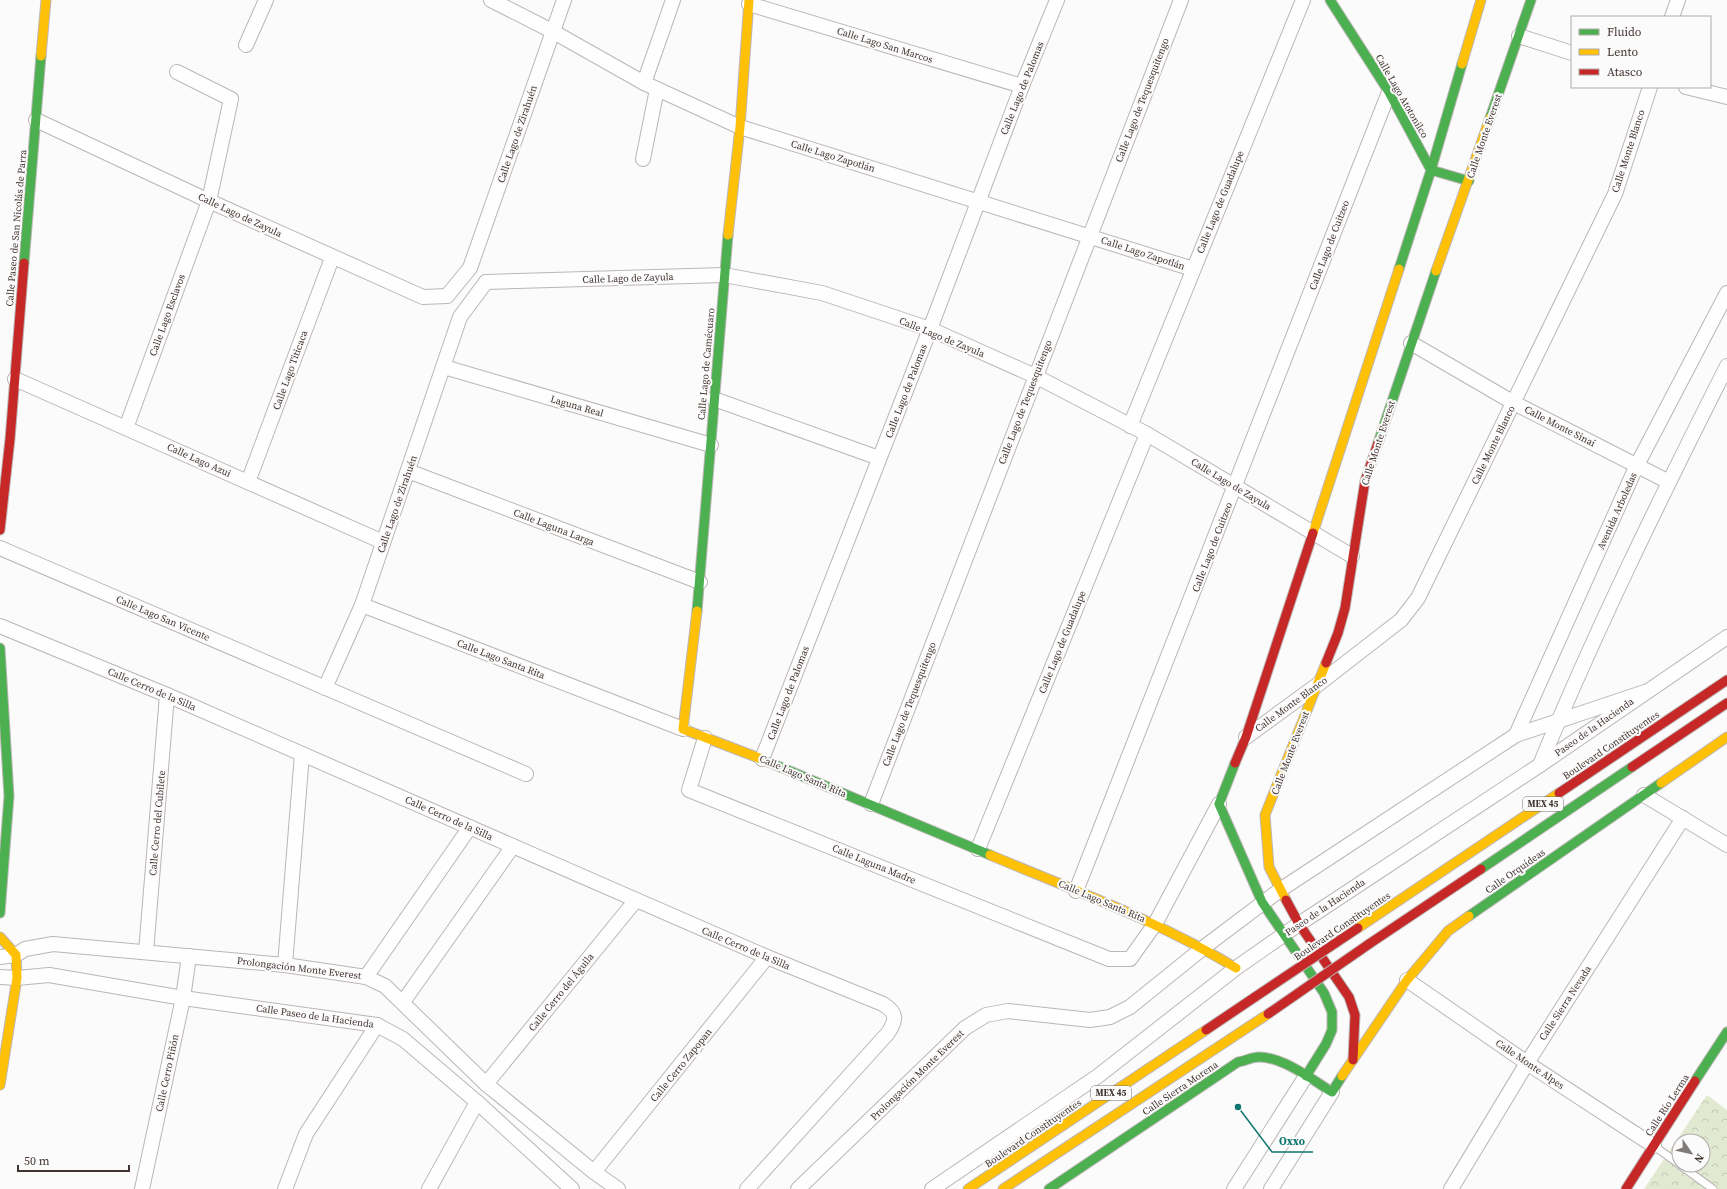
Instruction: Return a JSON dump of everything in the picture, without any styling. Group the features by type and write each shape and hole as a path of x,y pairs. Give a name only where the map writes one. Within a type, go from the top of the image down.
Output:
{"main road":[{"name":"Calle Paseo de San Nicolás de Parra","path":"0,530 5,435 15,379 46,0"},
{"name":"Calle Lago Atotonilco","path":"1330,0 1389,92 1431,170"},
{"path":"1306,1076 1326,1044 1332,1030 1332,1012 1324,993 1262,902 1219,804 1246,737 1313,533 1431,170 1481,0"},
{"name":"Calle Monte Everest","path":"1353,1060 1355,1015 1349,997 1300,924 1280,890 1269,867 1265,815 1338,633 1345,608 1365,481 1411,344 1531,0"},
{"name":"Calle Lago de Camécuaro","path":"683,729 700,582 724,275 740,127 749,2"},
{"path":"1431,170 1469,181"},
{"path":"0,648 9,796 0,913"},
{"name":"Boulevard Constituyentes","path":"968,1189 1727,680"},
{"name":"MEX 45","path":"1003,1189 1268,1014 1369,944 1727,703"},
{"name":"Calle Lago Santa Rita","path":"683,729 762,759 871,804 1155,924 1203,948 1236,968"},
{"name":"Calle Orquídeas","path":"1353,1060 1407,980 1448,931 1727,737"},
{"path":"0,937 16,955 17,978 0,1085"},
{"name":"Calle Río Lerma","path":"1626,1189 1727,1032"},
{"name":"Calle Sierra Morena","path":"1049,1189 1238,1062 1259,1057 1280,1063 1306,1076 1332,1092"},
{"path":"1332,1092 1353,1060"}],"street":[{"path":"246,45 266,0"},
{"name":"Calle Lago Zapotlán","path":"491,0 552,31 650,86 740,127 1193,269"},
{"name":"Calle Lago de Zirahuén","path":"447,296 470,268 564,0"},
{"path":"643,159 650,86 673,0"},
{"name":"Calle Lago de Palomas","path":"762,759 930,329 1022,86 1057,0"},
{"name":"Calle Lago de Tequesquitengo","path":"871,804 1181,0"},
{"name":"Calle Lago de Guadalupe","path":"1130,426 1303,0"},
{"path":"1672,16 1678,0"},
{"name":"Calle Lago San Marcos","path":"749,2 1022,86"},
{"path":"1519,36 1571,53"},
{"name":"Calle Lago Esclavos","path":"126,428 208,201 232,99 177,72"},
{"name":"Calle Monte Blanco","path":"1246,737 1316,686 1401,620 1418,598 1615,194 1650,88"},
{"path":"1690,88 1727,97"},
{"name":"Calle Lago de Cuitzeo","path":"1076,890 1236,486 1389,92"},
{"name":"Calle Lago de Zayula","path":"36,120 332,258 423,297 447,296"},
{"name":"Calle Lago Titicaca","path":"248,482 332,258"},
{"path":"470,268 486,282"},
{"name":"Calle Lago de Zayula","path":"486,282 724,275 822,293 930,329 1035,376 1146,434 1352,556"},
{"name":"Calle Lago de Zirahuén","path":"325,688 362,605 460,318 486,282"},
{"name":"Avenida Arboledas","path":"1516,735 1637,465 1727,293"},
{"path":"447,296 460,318"},
{"name":"Calle Monte Sinaí","path":"1411,344 1514,403 1669,482"},
{"path":"1540,765 1558,720 1669,482 1727,366"},
{"name":"Laguna Real","path":"444,367 711,445"},
{"name":"Calle Lago Azui","path":"15,379 383,542"},
{"path":"714,399 879,458"},
{"name":"Calle Lago de Guadalupe","path":"978,849 1146,434"},
{"name":"Calle Laguna Larga","path":"408,471 700,582"},
{"name":"Calle Lago San Vicente","path":"0,548 526,774"},
{"name":"Calle Lago Santa Rita","path":"362,605 683,729"},
{"name":"Calle Cerro de la Silla","path":"0,626 167,695 767,958 883,1004 890,1009 895,1016 894,1024 888,1033 747,1189"},
{"name":"Paseo de la Hacienda","path":"932,1189 1098,1076 1236,968 1284,934 1540,765 1727,637"},
{"path":"1203,948 1262,902 1516,735 1645,692"},
{"name":"Calle Cerro del Cubilete","path":"146,952 167,695"},
{"name":"Calle Laguna Madre","path":"705,738 689,790 1108,959 1130,959 1155,924"},
{"path":"285,965 302,754"},
{"path":"1644,795 1727,845"},
{"path":"1155,924 1219,804"},
{"name":"Calle Sierra Nevada","path":"1451,1189 1527,1063 1683,818"},
{"path":"366,977 470,827"},
{"path":"403,1002 513,846"},
{"name":"Calle Cerro del Águila","path":"486,1084 636,900"},
{"name":"Prolongación Monte Everest","path":"0,956 16,955 25,949 53,944 285,965 366,977 385,986 486,1084 594,1172 618,1189"},
{"name":"Prolongación Monte Everest","path":"798,1189 965,1028 986,1015 1008,1011 1090,1020 1110,1017 1130,1007 1203,948"},
{"name":"Calle Cerro Piñón","path":"142,1189 182,998 189,956"},
{"name":"Calle Cerro Zapopan","path":"594,1172 767,958"},
{"name":"Calle Paseo de la Hacienda","path":"0,977 17,978 49,975 182,998 377,1024 403,1039 477,1102 572,1189"},
{"name":"Calle Monte Alpes","path":"1407,980 1527,1063 1654,1146"},
{"path":"285,1189 306,1134 377,1024"},
{"path":"1234,1189 1306,1076"},
{"path":"1271,1189 1332,1092"},
{"path":"429,1189 477,1102"}],"lane":[{"path":"1654,1146 1671,1159"},
{"path":"1690,1173 1713,1189"}],"green space":[{"path":"1707,1095 1727,1110 1727,1189 1644,1189 1671,1149 1671,1173 1711,1173 1711,1133 1682,1133"}],"traffic: fast":[{"path":"1330,0 1389,92 1431,170 1469,181"},
{"path":"1490,118 1531,0"},
{"path":"24,263 41,56"},
{"path":"1399,269 1431,170 1462,64"},
{"path":"697,611 728,235"},
{"path":"1378,443 1436,271"},
{"path":"0,648 9,796 0,913"},
{"path":"759,758 990,855"},
{"path":"1235,763 1219,804 1262,902 1324,993 1332,1012 1332,1030 1326,1044 1306,1076"},
{"path":"1481,869 1632,767"},
{"path":"1469,916 1661,783"},
{"path":"1695,1081 1727,1032"},
{"path":"1049,1189 1238,1062 1259,1057 1278,1061 1297,1070 1332,1092 1342,1076"}],"traffic: slow":[{"path":"41,56 46,0"},
{"path":"728,235 740,127 749,0"},
{"path":"1462,64 1481,0"},
{"path":"1436,271 1490,118"},
{"path":"1313,533 1399,269"},
{"path":"697,611 683,729 759,758"},
{"path":"1286,900 1269,867 1265,815 1326,663"},
{"path":"1661,783 1727,737"},
{"path":"1358,928 1559,793"},
{"path":"990,855 1115,907 1177,935 1236,968"},
{"path":"1342,1076 1407,980 1448,931 1469,916"},
{"path":"0,937 16,955 17,978 0,1085"},
{"path":"1003,1189 1268,1014"},
{"path":"968,1189 1206,1030"}],"traffic: jam":[{"path":"0,530 10,439 24,263"},
{"path":"1326,663 1338,633 1345,608 1365,481 1378,443"},
{"path":"1235,763 1246,737 1313,533"},
{"path":"1559,793 1727,680"},
{"path":"1632,767 1727,703"},
{"path":"1369,944 1481,869"},
{"path":"1286,900 1299,924 1349,997 1355,1015 1353,1060"},
{"path":"1255,997 1358,928"},
{"path":"1268,1014 1369,944"},
{"path":"1206,1030 1255,997"},
{"path":"1626,1189 1695,1081"}],"place":[{"name":"Oxxo","path":"1238,1107"}]}
